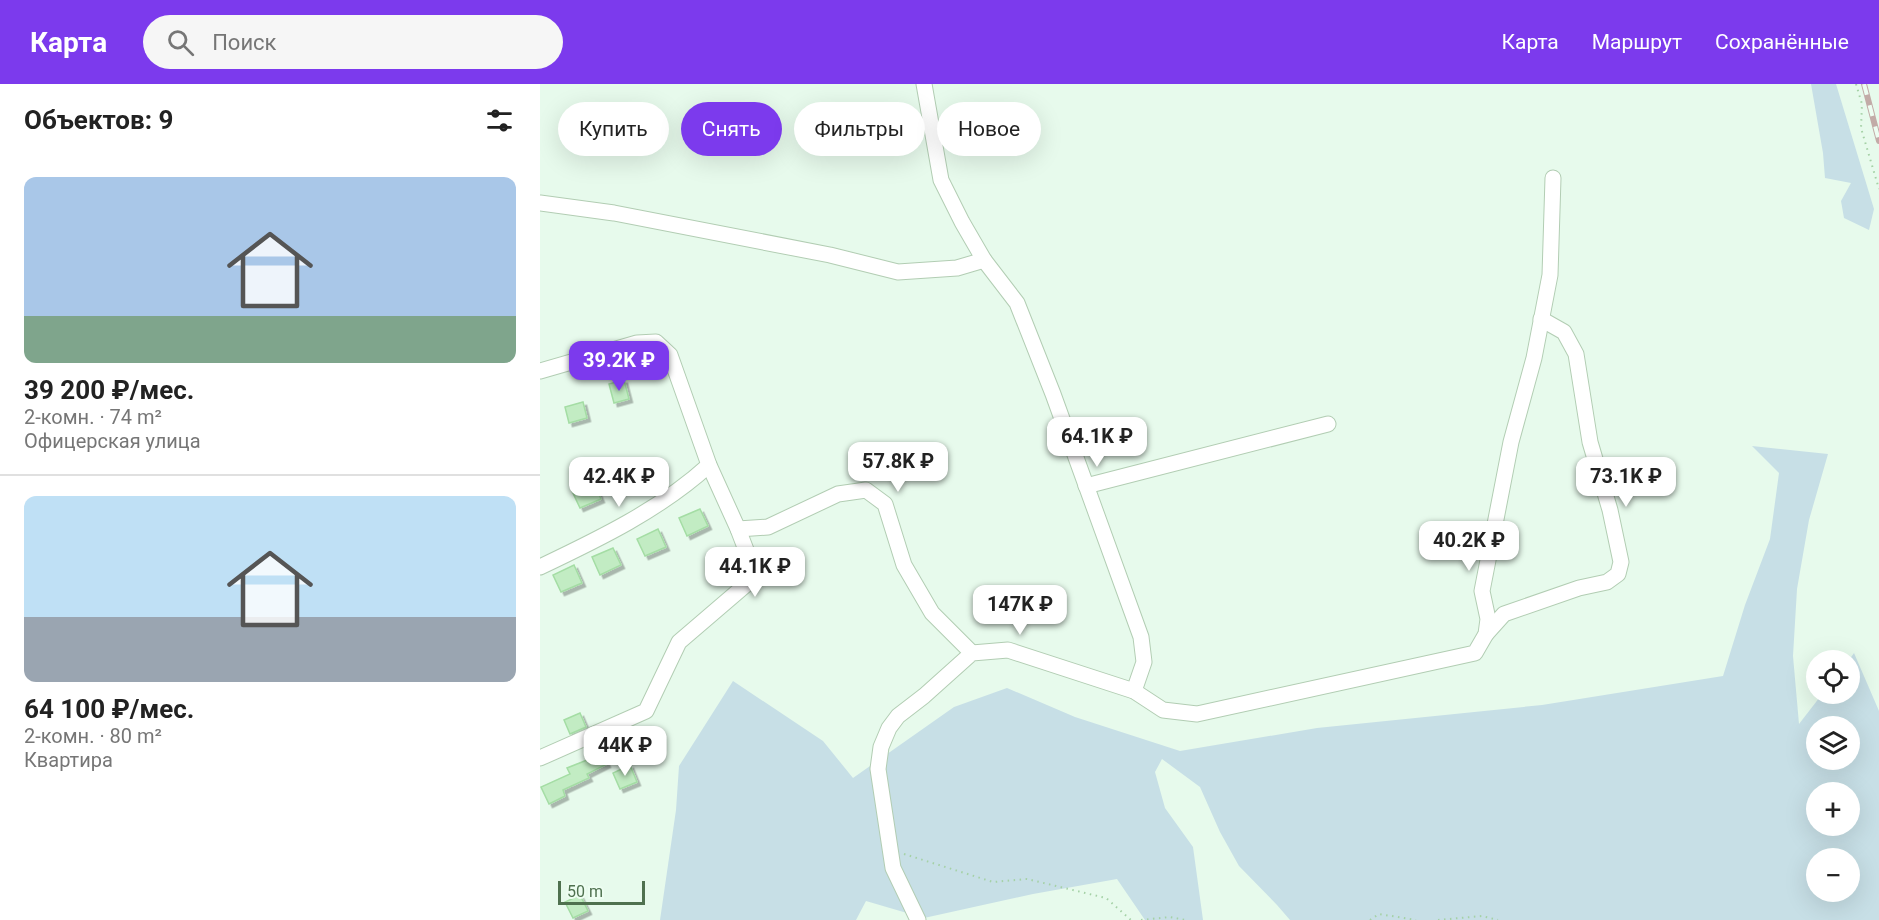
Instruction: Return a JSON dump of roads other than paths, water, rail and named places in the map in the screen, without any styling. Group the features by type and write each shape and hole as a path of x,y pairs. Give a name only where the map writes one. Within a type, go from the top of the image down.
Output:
{"street":[{"path":"924,84 941,180 984,260 1017,303 1053,394 1141,637 1144,662 1134,691"},
{"path":"1486,634 1488,619 1482,591 1511,442 1534,358 1550,275 1553,178"},
{"path":"540,203 614,213 830,255 898,272 957,268 984,260"},
{"path":"918,920 892,868 878,769 881,747 889,728 898,716 972,653 1008,650 1134,691 1162,710 1197,714 1475,653 1486,634 1504,614 1579,588 1607,582 1618,573 1622,562 1610,510 1590,442 1576,354 1564,332 1541,319"},
{"path":"540,371 637,343 656,342 670,355 709,465 756,576 679,642 646,711 540,758"},
{"path":"1086,486 1328,424"},
{"path":"540,567 645,513 709,465"},
{"path":"738,529 768,527 838,494 866,490 885,504 904,565 932,613 972,653"}],"railway":[{"path":"1864,84 1879,141"}]}
